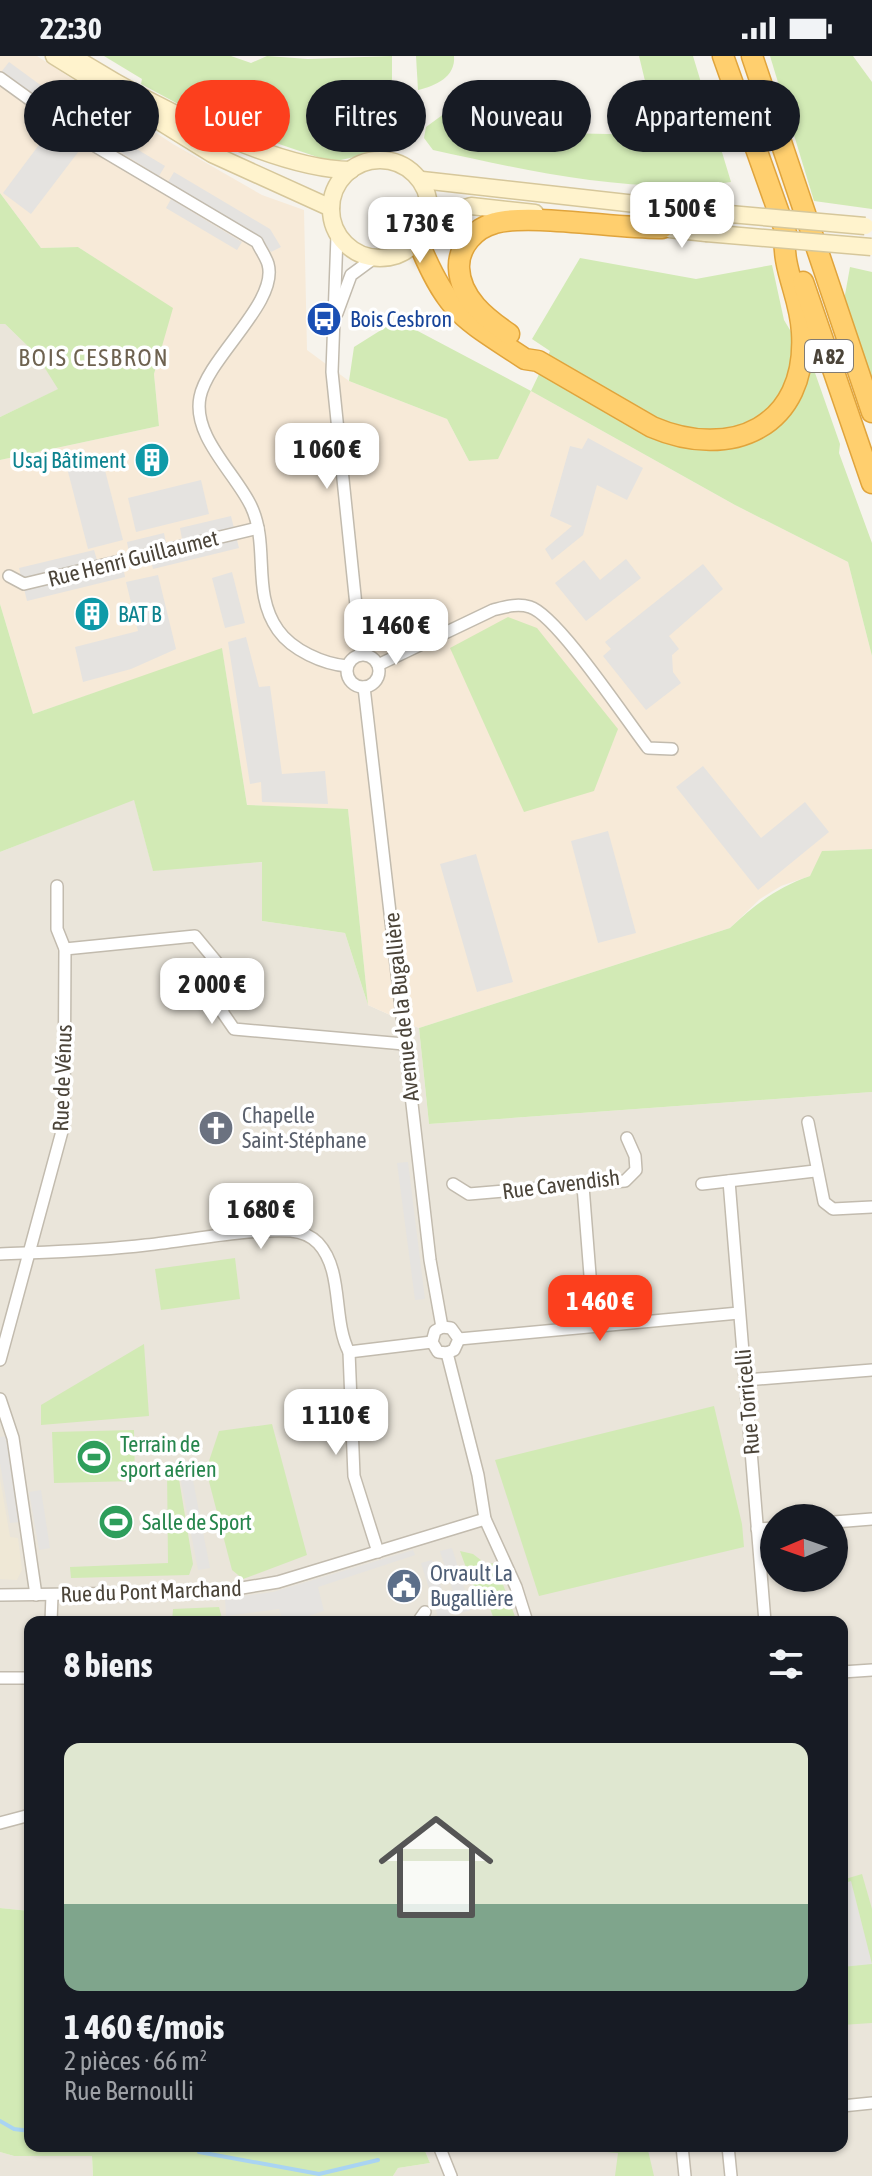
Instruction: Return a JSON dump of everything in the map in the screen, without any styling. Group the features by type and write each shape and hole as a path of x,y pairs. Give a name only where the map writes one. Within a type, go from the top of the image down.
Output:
{"highway":[{"name":"A 82","path":"723,56 872,483"},
{"name":"A 82","path":"752,56 872,412"},
{"path":"538,361 531,350 477,308 465,293 459,278 459,258 469,240 493,223 508,220 662,228"},
{"path":"418,241 435,284 461,317 525,359 538,361 672,436 708,443 728,441 753,432 775,414 789,396 801,362 802,328 783,256 785,230"}],"main road":[{"path":"54,56 212,154 331,208"},
{"path":"72,56 174,113 219,133 326,170 351,170"},
{"path":"386,160 405,165 422,180 429,205 428,220 418,241 403,253 374,258 357,252 337,236 331,208 335,189 351,170 370,161 386,160"},
{"path":"422,180 868,227"},
{"path":"428,220 452,209 474,206 706,233 872,247"}],"street":[{"path":"0,78 90,143 257,242 269,266 266,291 204,382 199,402 205,428 251,505 258,528 261,589 278,630 290,643 315,658 347,666"},
{"path":"337,236 332,372 361,654"},
{"path":"333,329 351,275 374,258"},
{"name":"Rue Henri Guillaumet","path":"9,576 24,584 258,528"},
{"path":"378,665 493,610 509,605 532,607 574,650 648,748 672,749"},
{"path":"347,666 350,681 364,687 377,679 378,665 371,657 361,654"},
{"path":"347,666 361,654"},
{"name":"Avenue de la Bugallière","path":"364,687 430,1260 442,1327"},
{"name":"Rue de Vénus","path":"0,1360 64,1124 65,949 57,929 57,886"},
{"path":"65,949 195,936 219,965 223,1013 234,1029 404,1044"},
{"path":"808,1122 815,1171 824,1202 833,1209 872,1207"},
{"name":"Rue Cavendish","path":"453,1184 469,1194 625,1181 636,1170 635,1156 627,1138"},
{"path":"702,1184 815,1171"},
{"name":"Rue Torricelli","path":"729,1181 764,1616"},
{"path":"583,1186 594,1326"},
{"path":"0,1254 147,1245 195,1236 292,1231 309,1235 320,1245 331,1266 342,1339 349,1352 354,1476 378,1552"},
{"path":"459,1339 739,1313"},
{"path":"442,1327 455,1331 459,1339 454,1350 447,1353 438,1352 432,1342 435,1331 442,1327"},
{"path":"349,1352 432,1342"},
{"path":"447,1353 478,1475 485,1519 516,1587 525,1616"},
{"path":"746,1380 872,1370"},
{"path":"0,1399 13,1438 36,1595"},
{"name":"Rue du Pont Marchand","path":"0,1595 218,1592 278,1582 485,1519"},
{"path":"848,1521 872,1519"},
{"path":"51,1616 52,1595"},
{"path":"848,1672 872,1670"},
{"path":"0,1678 24,1678"},
{"path":"0,1823 24,1817"},
{"path":"848,2105 872,2103"},
{"path":"441,2152 451,2176"},
{"path":"683,2152 685,2176"},
{"path":"729,2152 731,2176"}],"shaded area":[{"path":"0,56 37,56 74,80 24,80 24,152 159,152 159,135 175,145 175,152 187,152 262,195 304,210 307,350 349,381 447,419 469,461 498,458 531,391 735,505 848,562 872,656 872,849 823,851 810,876 781,886 760,899 730,928 419,1028 368,1005 348,810 247,805 222,649 33,714 0,604 0,460 159,426 154,374 172,308 78,247 41,248 0,193"},
{"path":"9,62 34,80 24,80 24,87 2,71"},
{"path":"34,152 78,152 31,214 3,193"},
{"path":"120,152 142,152 165,166 159,176"},
{"path":"174,172 270,229 281,247 271,252 258,235 168,182"},
{"path":"171,199 242,242 237,250 166,208"},
{"path":"0,324 5,324 36,354 59,389 0,417"},
{"path":"588,438 643,468 627,500 597,485 583,535 552,560 545,549 572,526 550,516 570,446 582,449"},
{"path":"101,455 123,540 88,549 66,464"},
{"path":"201,480 209,514 136,532 128,498"},
{"path":"231,516 239,548 153,569 151,560 123,566 125,577 27,601 19,568 94,550 97,560 129,553 127,542 164,533 166,543 182,539 180,528"},
{"path":"626,559 641,578 586,621 555,583 584,560 600,580"},
{"path":"703,564 723,589 669,636 679,649 672,655 673,672 681,683 646,710 603,656 611,649 605,642"},
{"path":"232,572 245,623 225,628 212,578"},
{"path":"158,575 176,649 131,669 83,682 75,647 138,631 126,582"},
{"path":"246,637 259,687 270,686 282,774 325,771 328,804 262,802 261,782 250,784 228,642"},
{"path":"703,766 761,838 805,802 829,832 758,890 676,787"},
{"path":"134,799 153,870 263,862 262,921 345,933 368,1005 419,1028 429,1124 872,1092 872,2176 393,2176 398,2168 430,2163 425,2152 848,2152 848,1616 24,1616 24,1910 0,1908 0,852"},
{"path":"608,831 636,933 598,943 571,841"},
{"path":"476,854 513,982 477,992 440,864"},
{"path":"408,1162 425,1299 415,1300 397,1163"},
{"path":"6,1436 20,1522 10,1523 0,1463 0,1437"},
{"path":"191,1470 210,1568 198,1570 179,1471"},
{"path":"0,1478 10,1537 18,1538 22,1570 17,1580 0,1579"},
{"path":"41,1490 50,1548 39,1550 29,1492"},
{"path":"452,1548 471,1610 460,1613 440,1551"},
{"path":"413,1550 415,1555 318,1587 324,1611 308,1616 281,1616 279,1609 226,1616 225,1598 273,1592"},
{"path":"432,1560 451,1616 438,1616 421,1563"},
{"path":"851,1881 872,1964 848,1966 848,1882"},
{"path":"0,2152 14,2156 92,2156 93,2176 0,2176"}],"green space":[{"path":"104,56 231,56 251,63 267,56 308,59 392,56 392,80 306,80 306,152 377,152 332,162 290,148 290,80 175,80 175,102 159,94 159,80 142,79"},
{"path":"416,56 454,56 452,70 443,79 426,88 426,80 417,80"},
{"path":"639,56 693,56 700,80 645,80"},
{"path":"770,56 853,56 872,82 872,209 814,201 799,152 800,80 777,80"},
{"path":"442,115 442,152 433,150 426,141 426,127"},
{"path":"591,134 607,134 607,152 722,152 731,182 693,185 618,183 506,166 442,152 591,152"},
{"path":"0,193 41,248 78,247 173,308 154,374 159,426 0,460 0,417 58,389 36,354 5,324 0,324"},
{"path":"580,258 696,279 772,265 784,320 814,370 840,444 839,453 872,543 872,656 848,562 735,505 531,391 550,351 532,339"},
{"path":"850,267 872,272 872,381 843,306"},
{"path":"397,320 531,391 498,459 469,461 447,419 349,381 354,347"},
{"path":"0,604 33,714 222,648 247,805 348,809 368,1005 345,933 262,921 262,862 153,871 134,800 0,852"},
{"path":"508,617 537,628 618,729 594,791 524,812 450,648"},
{"path":"872,849 872,1092 429,1124 419,1028 730,928 767,898 810,876 822,851"},
{"path":"235,1258 240,1299 161,1310 155,1269"},
{"path":"144,1344 149,1416 41,1425 41,1405"},
{"path":"714,1406 742,1524 744,1547 539,1596 495,1460"},
{"path":"272,1424 307,1555 243,1579 232,1570 206,1470 219,1431"},
{"name":"Terrain de sport aérien","path":"134,1430 135,1481 54,1483 52,1432"},
{"path":"177,1467 193,1564 189,1575 71,1578 70,1567 168,1563 167,1468"},
{"path":"460,1551 473,1554 486,1564 495,1563 515,1616 493,1616 488,1603 472,1584"},
{"path":"219,1607 221,1616 172,1616 173,1609"},
{"path":"862,1874 872,1909 872,2023 848,2025 848,1878"},
{"path":"0,1908 24,1910 24,2152 425,2152 430,2163 398,2168 393,2176 93,2176 92,2156 14,2156 0,2152"},
{"path":"606,2152 648,2152 654,2176 615,2176 618,2153"}],"waterway":[{"path":"0,2121 14,2129 24,2130"},
{"path":"199,2152 319,2174 378,2160"}],"place":[{"name":"Bois Cesbron","path":"324,319"},
{"name":"Usaj Bâtiment","path":"152,460"},
{"name":"BAT B","path":"92,614"},
{"name":"Chapelle Saint-Stéphane","path":"216,1128"},
{"name":"Terrain de sport aérien","path":"94,1457"},
{"name":"Salle de Sport","path":"116,1522"},
{"name":"Orvault La Bugallière","path":"404,1586"}],"district":[{"name":"BOIS CESBRON","path":"94,357"}]}
